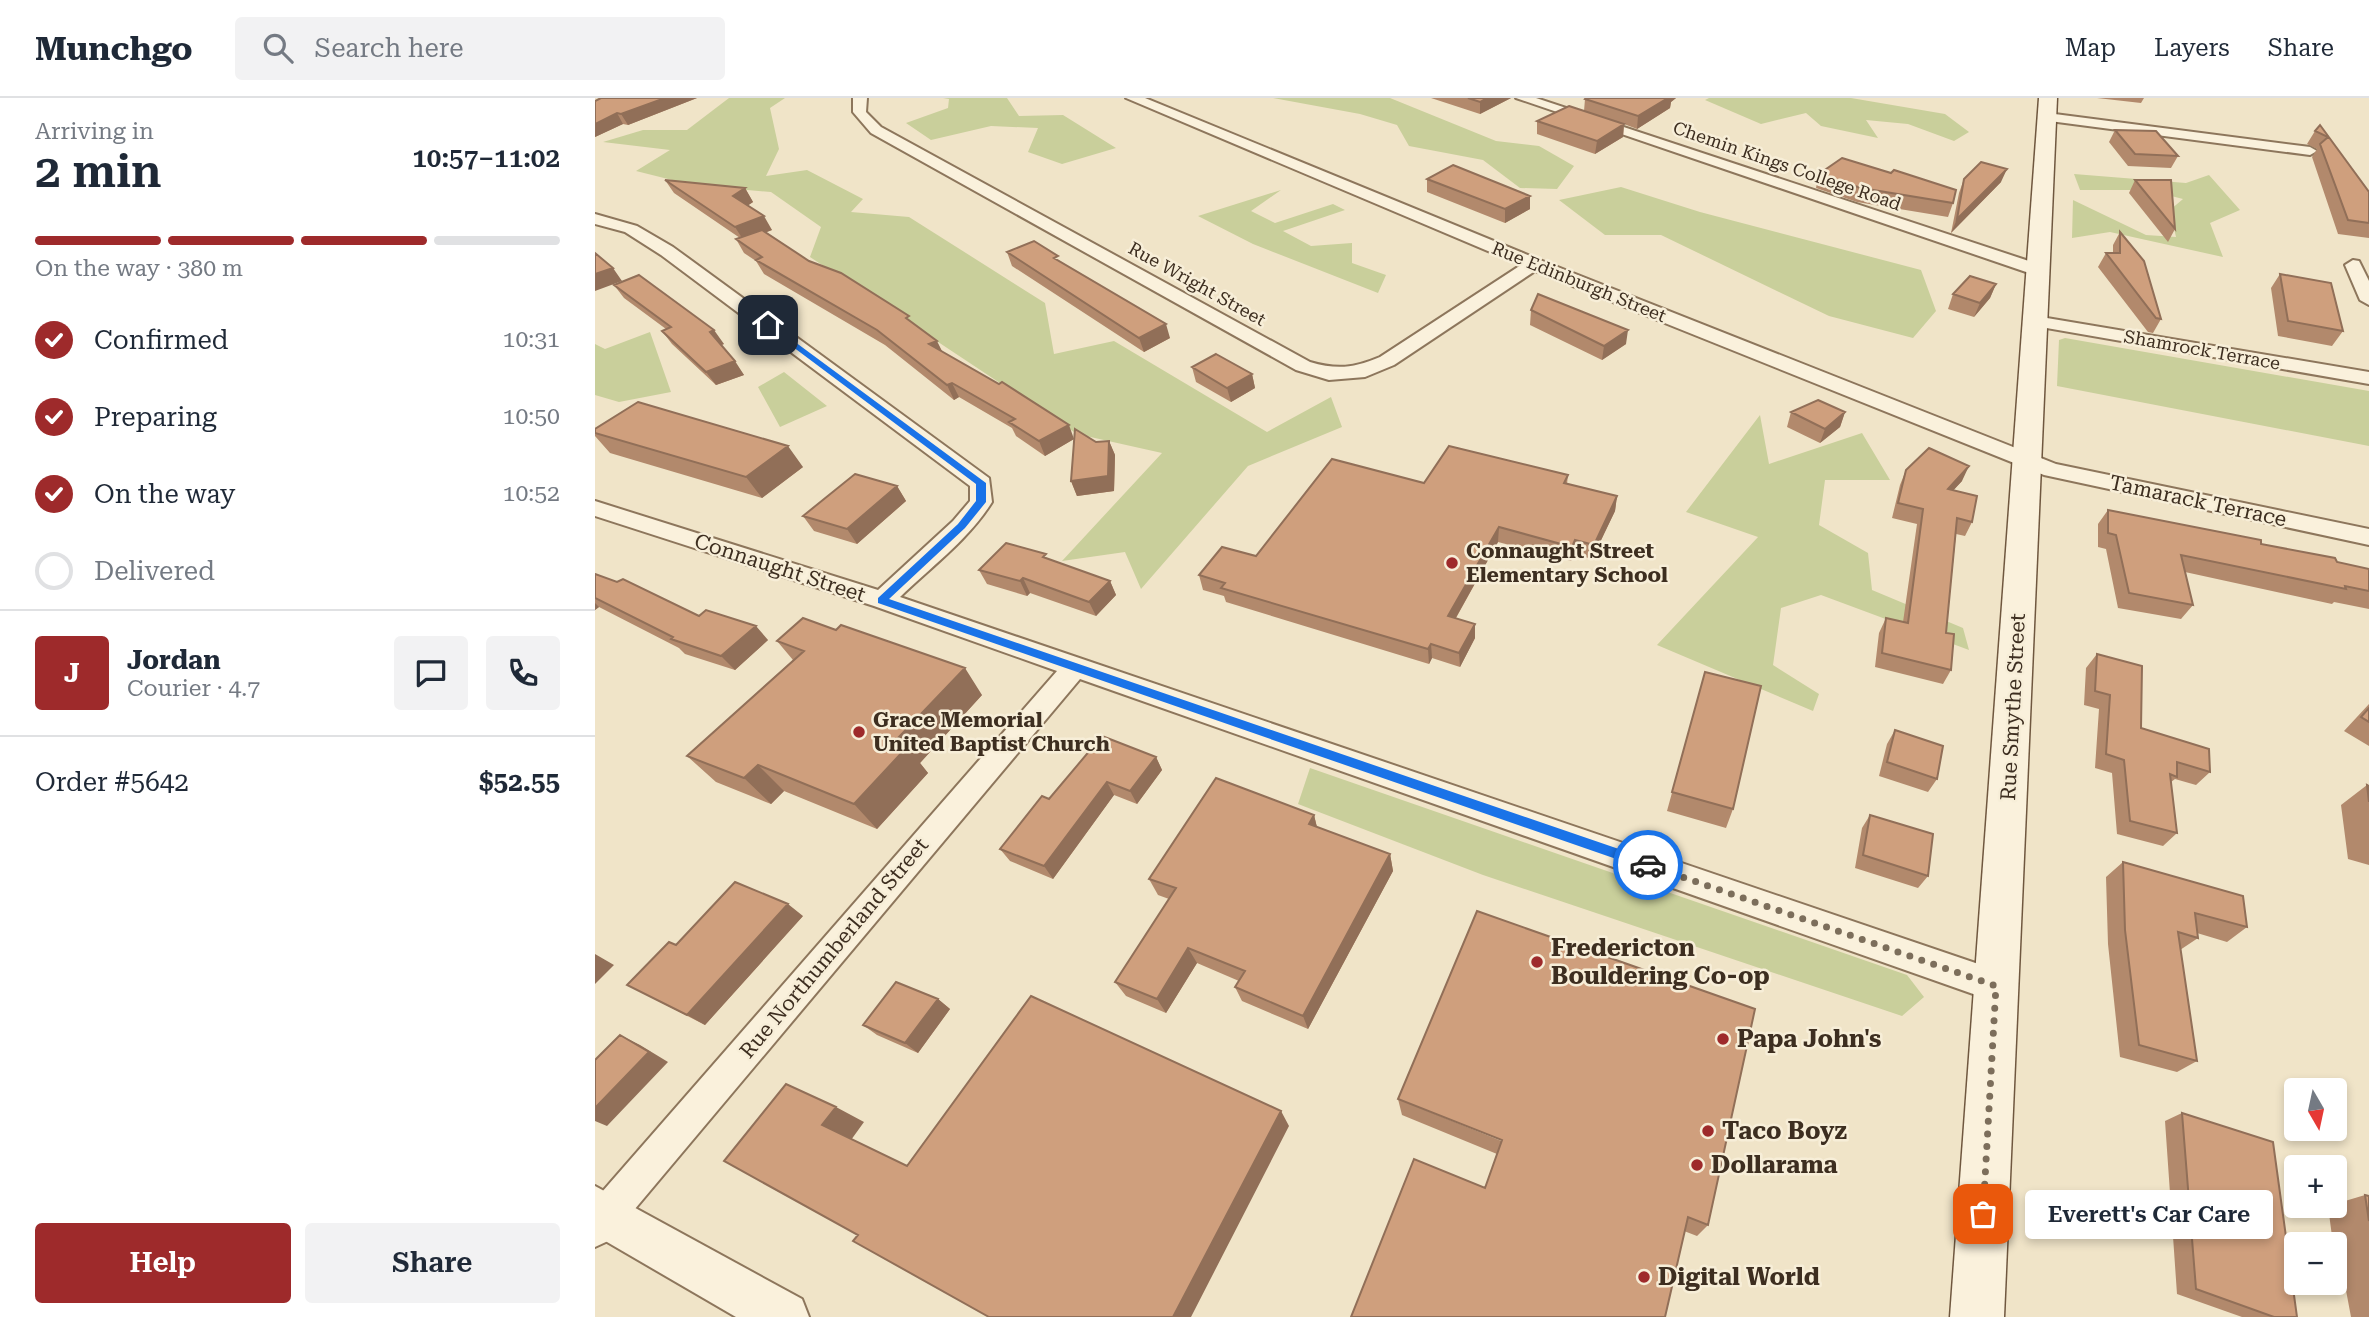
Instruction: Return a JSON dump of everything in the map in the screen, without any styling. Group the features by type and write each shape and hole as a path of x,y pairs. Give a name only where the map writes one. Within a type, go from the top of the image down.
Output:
{"main road":[{"name":"Rue Smythe Street","path":"1977,1317 2048,107"}],"street":[{"name":"Rue Wright Street","path":"860,98 857,105 861,117 876,130 1303,366 1329,374 1357,373 1387,362 1534,264"},
{"name":"Rue Edinburgh Street","path":"1133,98 1534,264 2027,461"},
{"name":"Chemin Kings College Road","path":"1523,98 1550,101 2038,270"},
{"path":"2048,107 2310,151"},
{"path":"595,219 631,229 667,251 981,483 981,502 961,526 882,600"},
{"path":"2353,265 2369,300"},
{"name":"Shamrock Terrace","path":"2035,321 2369,378"},
{"name":"Tamarack Terrace","path":"2027,461 2051,470 2369,537"},
{"name":"Connaught Street","path":"595,508 882,600 1996,986"},
{"name":"Rue Northumberland Street","path":"599,1218 1074,668"},
{"path":"599,1218 784,1317"}],"green space":[{"path":"729,98 785,98 770,108 779,149 766,176 807,170 863,199 851,212 909,217 1045,303 1054,354 1114,341 1267,432 1331,397 1342,427 1248,466 1141,589 1125,552 1062,561 1162,453 1077,434 810,257 821,227 771,192 692,185 636,171 670,150 603,142 643,130 687,130"},
{"path":"943,98 1007,98 1019,116 1063,115 1116,148 1062,164 1028,152 1038,128 991,126 931,140 906,123 948,108 949,99"},
{"path":"1273,98 1390,98 1496,141 1539,146 1574,166 1557,189 1520,188 1483,160 1409,146 1397,125 1360,114"},
{"path":"1851,98 1945,114 1969,132 1954,141 1908,124 1866,120 1878,138 1821,126 1806,113 1761,124 1705,100"},
{"path":"2074,174 2186,183 2209,175 2240,210 2210,223 2223,257 2110,232 2072,238 2073,200 2146,235 2176,237 2170,210 2183,199 2148,190 2080,190"},
{"path":"1621,187 1700,212 1921,270 1936,311 1913,338 1829,316 1661,235 1605,235 1559,200"},
{"path":"1281,190 1251,211 1275,223 1333,204 1345,210 1283,231 1311,246 1352,243 1352,263 1386,275 1378,293 1253,244 1198,216"},
{"path":"650,332 671,392 619,402 595,395 595,344 605,349"},
{"path":"2065,338 2369,391 2369,446 2057,386 2059,340"},
{"path":"784,372 827,406 780,427 758,387"},
{"path":"1760,415 1769,464 1862,433 1890,480 1825,480 1819,525 1868,553 1872,590 1963,628 1969,650 1821,595 1781,608 1773,665 1819,694 1813,711 1657,645 1758,537 1686,512"},
{"path":"1310,768 1907,975 1924,997 1902,1016 1483,875 1298,804"}],"building":[{"path":"601,98 665,98 621,114 617,113 595,124 595,101"},
{"path":"1468,98 1487,98 1480,102"},
{"path":"1586,98 1668,98 1638,116"},
{"path":"1569,106 1624,124 1597,141 1537,121"},
{"path":"2320,125 2369,192 2369,223 2348,220 2320,144 2328,137 2315,131"},
{"path":"2115,130 2156,131 2178,156 2135,154"},
{"path":"1842,158 1891,173 1894,170 1956,190 1953,203 1861,188 1819,174"},
{"path":"1981,162 2007,169 1957,219 1964,179"},
{"path":"1453,165 1530,196 1505,209 1427,179"},
{"path":"665,180 745,188 733,196 764,216 735,227"},
{"path":"2135,180 2171,180 2175,229"},
{"path":"762,230 809,261 841,273 909,316 906,318 937,341 929,344 999,384 1002,382 1069,425 1039,441 1009,422 1015,419 952,383 947,385 877,330 756,260 762,257 736,239"},
{"path":"2120,232 2144,261 2161,319 2156,318 2106,253 2120,253"},
{"path":"1034,241 1058,256 1054,258 1166,324 1139,338 1007,252"},
{"path":"595,253 613,268 595,274"},
{"path":"2280,274 2331,283 2343,331 2288,321"},
{"path":"639,275 714,330 710,332 735,361 706,372 662,331 671,327 614,285"},
{"path":"1970,276 1996,284 1980,303 1953,294"},
{"path":"1538,294 1628,330 1604,346 1531,310"},
{"path":"1216,354 1252,374 1227,388 1192,367"},
{"path":"1818,400 1845,412 1825,429 1791,412"},
{"path":"638,402 788,446 746,477 595,433 595,429"},
{"path":"1075,429 1096,442 1109,441 1108,476 1071,481"},
{"name":"Connaught Street Elementary School","path":"1449,446 1568,475 1564,483 1617,496 1594,545 1575,540 1572,547 1499,527 1448,616 1475,624 1459,653 1431,644 1428,649 1221,588 1225,583 1199,575 1222,547 1256,556 1332,459 1424,483"},
{"path":"1929,448 1969,466 1948,489 1977,496 1972,522 1957,518 1946,633 1954,634 1951,670 1882,653 1886,618 1908,623 1923,509 1898,503 1906,470"},
{"path":"855,474 897,486 847,529 803,516"},
{"path":"2108,510 2261,540 2261,544 2335,558 2337,562 2369,569 2369,591 2345,586 2346,589 2181,555 2193,605 2129,593 2116,535 2108,533"},
{"path":"1006,543 1046,554 1043,557 1110,581 1089,602 1023,578 1020,581 979,570"},
{"path":"595,574 617,582 623,579 699,616 706,610 756,626 721,656 671,639 673,637 595,598"},
{"name":"Grace Memorial United Baptist Church","path":"803,618 836,630 841,625 965,668 894,742 907,747 854,804 758,765 744,778 687,756 804,651 777,641"},
{"path":"2097,654 2142,666 2141,728 2209,749 2210,772 2177,762 2177,777 2170,774 2177,833 2130,821 2124,760 2106,754 2110,695 2095,691"},
{"path":"1705,672 1761,686 1733,809 1672,792"},
{"path":"2369,708 2369,722 2361,717"},
{"path":"1895,730 1943,746 1937,779 1887,762"},
{"path":"1102,736 1156,757 1130,791 1107,782 1044,866 1000,849 1042,796 1049,799"},
{"path":"1216,778 1314,815 1309,824 1390,854 1303,1016 1235,987 1245,971 1188,948 1157,999 1115,982 1176,888 1149,879"},
{"path":"1870,815 1933,834 1928,876 1863,855"},
{"path":"2123,862 2243,896 2247,927 2195,913 2198,938 2178,932 2197,1061 2139,1045 2125,930"},
{"path":"735,882 788,904 687,1015 627,985 669,942 676,945"},
{"path":"1477,911 1755,1009 1708,1225 1688,1217 1665,1317 1351,1317 1414,1159 1485,1188 1502,1140 1398,1099"},
{"path":"896,982 938,999 905,1043 863,1025"},
{"path":"1031,996 1281,1111 1173,1317 989,1317 853,1241 858,1235 724,1161 786,1084 836,1107 822,1125 907,1166"},
{"path":"620,1035 649,1052 595,1108 595,1060"},
{"path":"2182,1113 2273,1142 2285,1232 2284,1295 2294,1295 2297,1317 2274,1317 2196,1289"},
{"path":"2365,1195 2369,1196 2369,1221"}],"way so far":[{"path":"1648,865 1996,986 1983,1214"}],"place":[{"name":"Connaught Street Elementary School","path":"1452,563"},
{"name":"Grace Memorial United Baptist Church","path":"859,732"},
{"name":"Fredericton Bouldering Co-op","path":"1537,962"},
{"name":"Papa John's","path":"1723,1039"},
{"name":"Taco Boyz","path":"1708,1131"},
{"name":"Dollarama","path":"1697,1165"},
{"name":"Everett's Car Care","path":"1983,1214"},
{"name":"Digital World","path":"1644,1277"}],"route":[{"path":"768,325 981,483 981,502 961,526 882,600 1123,686 1320,750 1648,865"}]}
